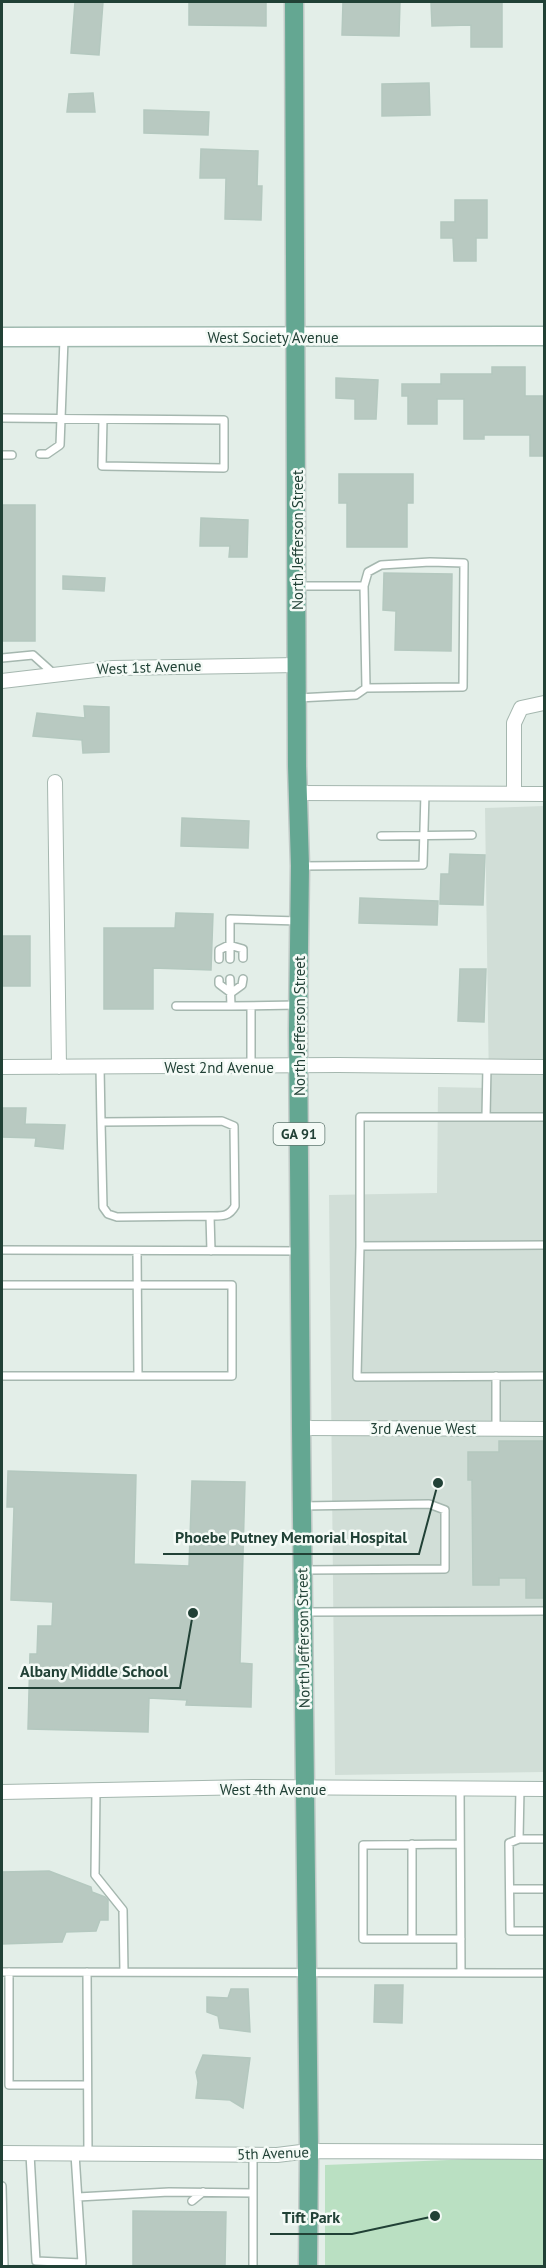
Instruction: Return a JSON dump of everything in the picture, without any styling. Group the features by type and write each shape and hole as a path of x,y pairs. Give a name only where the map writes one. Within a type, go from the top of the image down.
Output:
{"main road":[{"name":"North Jefferson Street","path":"294,2 300,866 299,1251 309,2151 308,2266"}],"street":[{"name":"West Society Avenue","path":"2,337 544,336"},
{"name":"West 1st Avenue","path":"2,681 53,673 113,668 184,665 297,665"},
{"path":"514,793 513,723 521,708 544,703"},
{"path":"55,782 59,1067"},
{"path":"298,793 544,794"},
{"name":"West 2nd Avenue","path":"2,1068 544,1067"},
{"name":"3rd Avenue West","path":"301,1428 544,1429"},
{"name":"West 4th Avenue","path":"2,1792 304,1788 544,1789"},
{"name":"5th Avenue","path":"2,2153 253,2155 309,2151 544,2152"}],"lane":[{"path":"40,454 46,454 60,445 64,336"},
{"path":"2,418 224,420 224,468 102,466 103,419"},
{"path":"2,455 12,455"},
{"path":"298,698 356,695 366,688 463,687 464,563 430,562 381,565 368,572 364,586 366,688"},
{"path":"297,586 364,586"},
{"path":"2,658 33,655 53,673"},
{"path":"300,866 423,865 425,793"},
{"path":"381,836 472,835"},
{"path":"230,959 230,919 299,921"},
{"path":"219,959 219,950 229,945 243,949 243,958"},
{"path":"230,979 231,1006"},
{"path":"219,980 219,984 231,993"},
{"path":"231,993 242,985 243,980"},
{"path":"176,1006 299,1005"},
{"path":"251,1006 251,1067"},
{"path":"486,1117 487,1066"},
{"path":"100,1067 101,1122 103,1207 108,1214 117,1217 225,1216 232,1213 235,1206 234,1126 222,1121 101,1122"},
{"path":"544,1117 360,1117 357,1377 544,1376"},
{"path":"210,1216 211,1251"},
{"path":"360,1245 544,1245"},
{"path":"2,1250 299,1251"},
{"path":"137,1251 138,1376"},
{"path":"2,1285 232,1285 232,1376 2,1376"},
{"path":"496,1376 496,1428"},
{"path":"301,1506 429,1504 445,1510 445,1569 303,1570"},
{"path":"303,1612 544,1611"},
{"path":"459,1789 461,1973"},
{"path":"519,1839 520,1789"},
{"path":"96,1790 95,1875 123,1910 124,1972"},
{"path":"544,1839 519,1839 509,1843 510,1931 544,1931"},
{"path":"412,1844 412,1939"},
{"path":"460,1844 363,1845 363,1939 461,1939"},
{"path":"510,1889 544,1889"},
{"path":"87,2085 9,2085 5,1972 544,1973"},
{"path":"30,2154 36,2264 82,2265 78,2197 87,2085 87,1972"},
{"path":"253,2155 253,2266"},
{"path":"2,2186 4,2266"},
{"path":"78,2197 169,2192 253,2193"},
{"path":"169,2192 176,2201"},
{"path":"192,2201 203,2192"}],"shaded area":[{"path":"544,806 544,1772 335,1775 329,1195 437,1193 438,1087 489,1088 485,808"}],"green space":[{"path":"544,2156 544,2266 325,2266 325,2165"}],"building":[{"path":"75,2 103,2 99,55 71,53"},
{"path":"189,2 266,2 266,26 189,25"},
{"path":"343,2 400,2 399,36 342,35"},
{"path":"431,2 502,2 502,47 471,47 471,25 432,26"},
{"path":"429,83 430,115 382,116 382,84"},
{"path":"93,93 95,112 67,112 69,94"},
{"path":"144,110 209,112 208,135 144,133"},
{"path":"201,149 258,151 257,186 262,186 261,220 225,219 226,178 200,178"},
{"path":"455,200 487,200 487,238 476,238 476,261 454,261 453,238 441,238 441,222 455,222"},
{"path":"492,367 525,367 525,396 544,396 544,456 530,456 530,435 484,435 484,439 464,439 464,399 437,399 437,424 408,424 408,396 402,396 402,384 441,384 441,374 492,374"},
{"path":"336,378 378,380 376,419 355,419 355,399 336,398"},
{"path":"339,474 413,474 413,503 407,503 407,547 347,547 347,503 339,503"},
{"path":"2,505 35,505 35,641 2,641"},
{"path":"201,518 248,520 247,557 229,557 230,546 200,546"},
{"path":"384,573 452,574 451,651 395,650 396,611 383,610"},
{"path":"63,576 105,578 104,591 63,589"},
{"path":"84,706 109,707 109,752 83,753 82,740 33,736 37,713 85,718"},
{"path":"182,818 249,821 248,848 181,846"},
{"path":"450,854 485,855 483,905 440,904 441,874 449,874"},
{"path":"360,898 438,901 437,925 359,923"},
{"path":"176,913 213,914 211,970 153,968 153,1009 104,1009 104,928 175,928"},
{"path":"2,936 30,936 30,986 2,986"},
{"path":"460,969 486,969 484,1022 458,1021"},
{"path":"2,1108 26,1108 25,1124 65,1125 63,1149 35,1146 36,1138 2,1137"},
{"path":"499,1441 544,1441 544,1598 526,1598 526,1578 499,1578 499,1585 473,1585 472,1480 468,1480 468,1452 499,1452"},
{"path":"8,1471 136,1475 134,1564 189,1566 192,1481 245,1482 240,1663 252,1664 251,1707 186,1705 187,1700 149,1698 148,1732 28,1729 30,1654 37,1654 38,1626 52,1626 53,1602 11,1600 14,1507 7,1507"},
{"path":"49,1871 91,1887 92,1892 105,1897 108,1900 108,1920 100,1920 96,1931 66,1932 62,1942 2,1944 2,1872"},
{"path":"375,1985 403,1985 402,2023 374,2022"},
{"path":"231,1989 248,1989 250,2032 220,2028 218,2016 207,2012 207,1997 228,1998"},
{"path":"203,2055 250,2058 243,2108 230,2100 196,2098 198,2082 196,2072"},
{"path":"133,2211 226,2212 225,2266 133,2266"}],"place":[{"name":"Phoebe Putney Memorial Hospital","path":"438,1483"},
{"name":"Albany Middle School","path":"193,1613"},
{"name":"Tift Park","path":"435,2216"}]}
